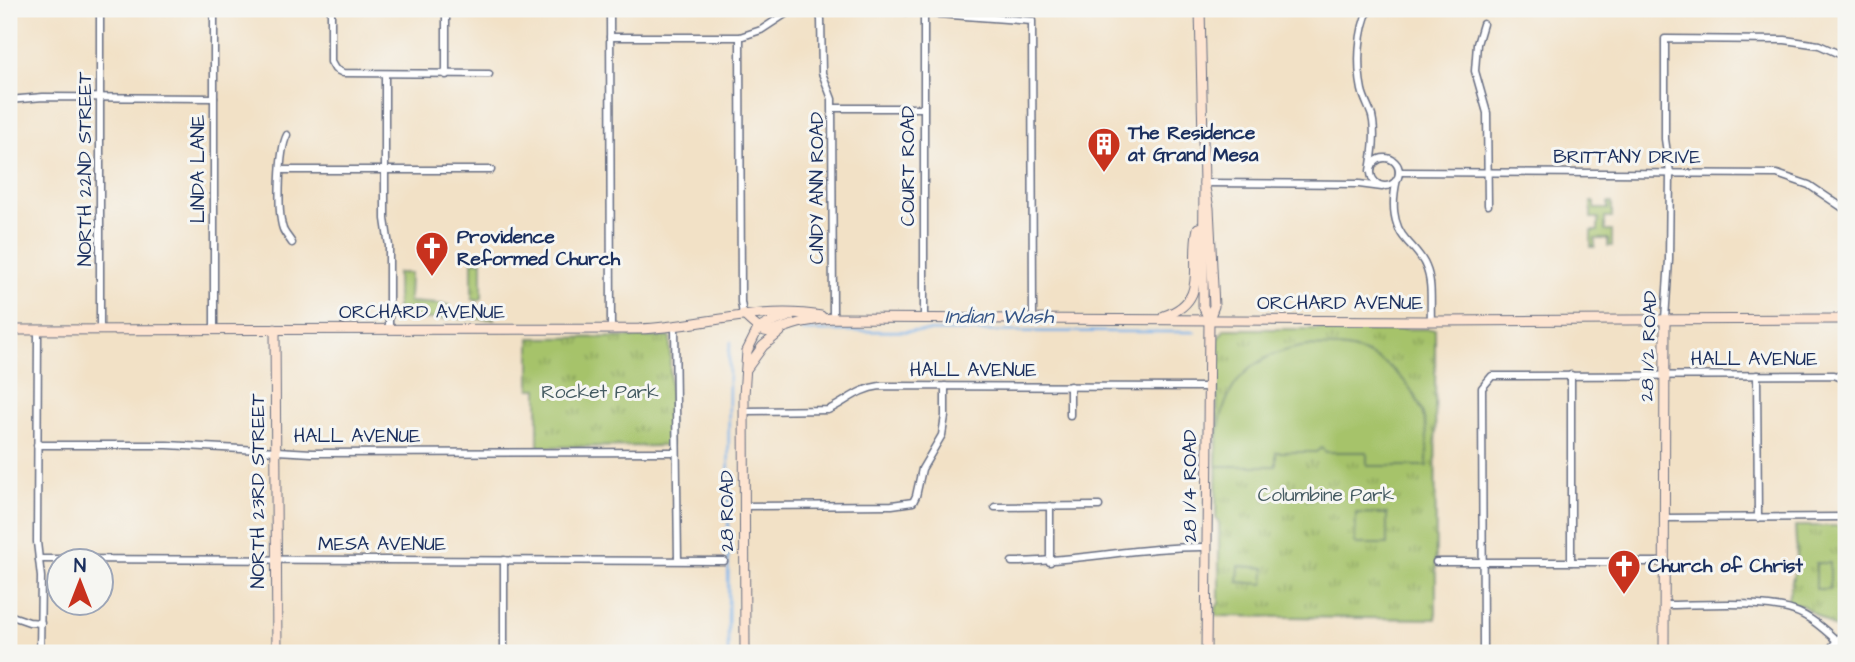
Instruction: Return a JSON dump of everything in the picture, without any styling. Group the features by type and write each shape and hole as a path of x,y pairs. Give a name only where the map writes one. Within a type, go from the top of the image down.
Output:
{"main road":[{"name":"28 1/4 ROAD","path":"1200,9 1204,183 1203,306 1209,319"},
{"name":"28 1/4 ROAD","path":"1204,183 1209,208 1213,306 1209,319 1206,653"},
{"path":"1149,319 1179,310 1193,296 1196,287 1195,240 1202,212"},
{"name":"ORCHARD AVENUE","path":"9,330 611,329 675,327 743,314 810,314 833,318"},
{"path":"743,314 758,329 778,320 810,314"},
{"name":"ORCHARD AVENUE","path":"758,329 771,332 800,323 833,318 1431,321 1846,319"},
{"name":"28 1/2 ROAD","path":"1664,653 1665,319"},
{"name":"NORTH 23RD STREET","path":"275,329 277,653"},
{"name":"28 ROAD","path":"745,653 744,411 748,344 758,329"},
{"path":"746,369 763,346 782,330"}],"street":[{"name":"NORTH 22ND STREET","path":"100,9 100,330"},
{"name":"LINDA LANE","path":"214,9 214,329"},
{"path":"331,9 330,56 335,69 348,74 489,74"},
{"path":"446,9 446,75"},
{"path":"610,9 611,329"},
{"path":"610,37 740,37 761,30 793,9"},
{"name":"CINDY ANN ROAD","path":"817,9 821,19 821,67 831,93 833,108 833,318"},
{"path":"1369,9 1360,34 1361,86 1373,122 1370,171 1374,183 1382,187"},
{"path":"897,11 1031,21 1033,318"},
{"name":"COURT ROAD","path":"924,14 924,318"},
{"path":"1483,24 1477,44 1475,71 1487,113 1488,205"},
{"path":"740,37 743,314"},
{"name":"28 1/2 ROAD","path":"1665,319 1670,173 1665,139 1665,39 1784,40 1819,46 1846,57"},
{"path":"385,75 389,329"},
{"path":"9,100 43,97 214,98"},
{"path":"833,108 923,108"},
{"path":"287,135 281,150 281,220 292,243"},
{"path":"1370,171 1374,162 1388,158 1396,163 1398,176 1393,198 1394,218 1402,235 1422,258 1428,270 1431,321"},
{"path":"281,170 491,170"},
{"name":"BRITTANY DRIVE","path":"1398,176 1489,172 1762,173 1788,176 1846,210"},
{"path":"1204,183 1359,184 1382,187 1392,185 1398,176"},
{"path":"675,327 678,560"},
{"path":"38,330 37,542 40,559 40,653"},
{"path":"1571,375 1571,562"},
{"path":"1757,375 1758,518"},
{"name":"HALL AVENUE","path":"1483,562 1482,388 1492,376 1833,375 1846,380"},
{"path":"744,506 892,505 913,502 922,469 942,435 945,386"},
{"path":"1070,386 1070,415"},
{"name":"HALL AVENUE","path":"744,411 828,410 868,387 1208,387"},
{"name":"HALL AVENUE","path":"37,444 137,444 275,451 676,452"},
{"path":"1049,562 1050,506"},
{"path":"995,507 1099,506"},
{"path":"1664,519 1846,517"},
{"path":"1012,562 1049,562 1153,548 1207,547"},
{"name":"MESA AVENUE","path":"40,559 724,561"},
{"path":"504,561 504,653"},
{"path":"1436,562 1664,562"},
{"path":"1483,562 1483,653"},
{"path":"1664,605 1753,605 1795,611 1819,626 1846,649"},
{"path":"9,615 41,623"},
{"path":"1827,653 1846,629"}],"green space":[{"path":"1591,202 1595,202 1595,209 1608,209 1608,203 1612,203 1612,218 1605,218 1605,231 1612,231 1612,246 1608,246 1608,239 1595,239 1595,247 1591,247 1591,231 1598,231 1598,218 1591,218"},
{"path":"472,261 482,261 482,298 478,301 472,299"},
{"path":"397,273 410,273 409,302 449,305 449,319 397,319"},
{"path":"484,306 494,319 459,319 465,307"},
{"name":"Columbine Park","path":"1225,329 1435,329 1436,619 1216,616 1219,603 1219,523 1216,518 1218,338"},
{"name":"Rocket Park","path":"670,337 670,446 538,447 538,389 530,389 530,338"},
{"path":"1307,346 1346,348 1365,353 1390,367 1400,377 1410,388 1423,414 1427,433 1427,466 1367,466 1367,452 1326,452 1321,448 1316,452 1276,452 1276,466 1216,466 1220,421 1235,385 1247,371 1263,360 1283,351"},
{"path":"1356,513 1387,514 1387,544 1355,544"},
{"path":"1795,526 1840,526 1844,529 1844,619 1839,627 1835,628 1803,606 1787,602 1797,560"},
{"path":"1816,563 1830,563 1830,589 1816,589"},
{"path":"1239,566 1265,568 1264,584 1238,582"}],"waterway":[{"name":"Indian Wash","path":"803,331 1195,332"},
{"name":"Indian Wash","path":"728,653 731,342"}],"place":[{"name":"The Residence at Grand Mesa","path":"1104,174"},
{"name":"Providence Reformed Church","path":"432,278"},
{"name":"Church of Christ","path":"1624,596"}]}
